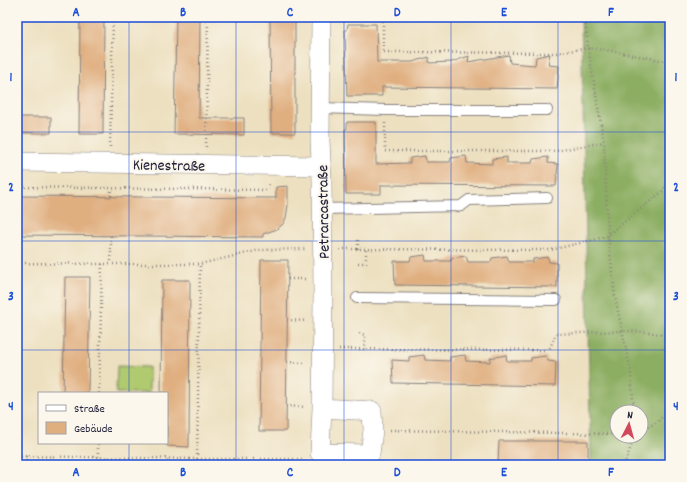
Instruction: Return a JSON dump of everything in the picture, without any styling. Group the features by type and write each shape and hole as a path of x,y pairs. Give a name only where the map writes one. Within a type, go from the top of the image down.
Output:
{"street":[{"name":"Petrarcastraße","path":"320,453 314,407 323,349 320,108 321,17"},
{"name":"Kienestraße","path":"17,162 321,166"},
{"path":"314,407 372,411 373,430 370,454 320,453"}],"lane":[{"path":"320,108 385,110 547,110"},
{"path":"322,209 461,206 469,200 547,198"},
{"path":"357,298 556,300"}],"path":[{"path":"110,149 113,17"},
{"path":"206,150 208,17"},
{"path":"383,17 383,52 556,53 588,48 670,62"},
{"path":"585,17 588,48 604,142 608,235 615,297 631,372 633,404"},
{"path":"385,110 385,151 556,151 604,142"},
{"path":"17,187 268,190 270,166"},
{"path":"17,263 200,264 260,250 551,250 608,235 663,191 670,178"},
{"path":"111,188 111,196"},
{"path":"111,236 111,264"},
{"path":"358,237 358,249"},
{"path":"358,263 366,263 366,249"},
{"path":"99,392 102,264"},
{"path":"197,459 200,264"},
{"path":"288,278 307,279"},
{"path":"287,320 307,321"},
{"path":"323,349 550,350 556,334 622,331 648,332 670,336"},
{"path":"359,333 365,335 365,349"},
{"path":"287,362 306,363"},
{"path":"286,406 314,407"},
{"path":"649,426 657,422 670,409"},
{"path":"373,430 609,434"},
{"path":"98,444 98,457"},
{"path":"624,465 631,444"},
{"path":"17,456 307,459 320,453"},
{"path":"26,456 26,465"},
{"path":"168,458 168,465"}],"green space":[{"path":"581,17 670,17 670,465 591,465"},
{"path":"117,366 149,367 149,392 116,392"}],"building":[{"path":"80,17 104,17 103,134 79,134"},
{"path":"176,17 200,17 199,118 244,118 244,135 174,134"},
{"path":"270,17 295,17 295,133 271,133"},
{"path":"348,24 376,24 377,62 412,62 429,57 429,63 452,62 469,56 468,62 509,55 510,63 535,65 536,57 550,54 548,65 559,66 557,89 382,87 382,96 347,96 345,30 347,30"},
{"path":"19,117 51,117 51,133 19,133"},
{"path":"347,122 376,122 376,164 410,163 410,158 425,156 426,162 450,162 451,158 466,156 467,163 492,164 492,159 507,157 507,163 532,163 533,159 548,157 548,163 558,164 556,186 381,185 381,194 346,194 345,129 347,129"},
{"path":"288,186 286,218 283,224 277,229 263,234 263,237 17,235 17,196 276,198 276,187"},
{"path":"425,255 426,261 451,261 451,258 466,256 468,262 491,262 492,258 507,256 509,262 533,262 533,259 548,257 549,262 557,263 557,287 395,285 394,261 410,261 411,257"},
{"path":"261,260 288,260 286,431 259,431"},
{"path":"65,277 90,277 88,392 63,392"},
{"path":"162,280 190,280 189,447 167,446 168,392 161,392"},
{"path":"424,355 425,360 450,361 450,357 465,355 466,361 490,362 490,358 506,355 507,361 531,361 531,358 546,356 548,361 556,362 555,386 393,383 392,360 409,361 409,357"},
{"path":"499,441 588,441 588,465 498,465"}]}
